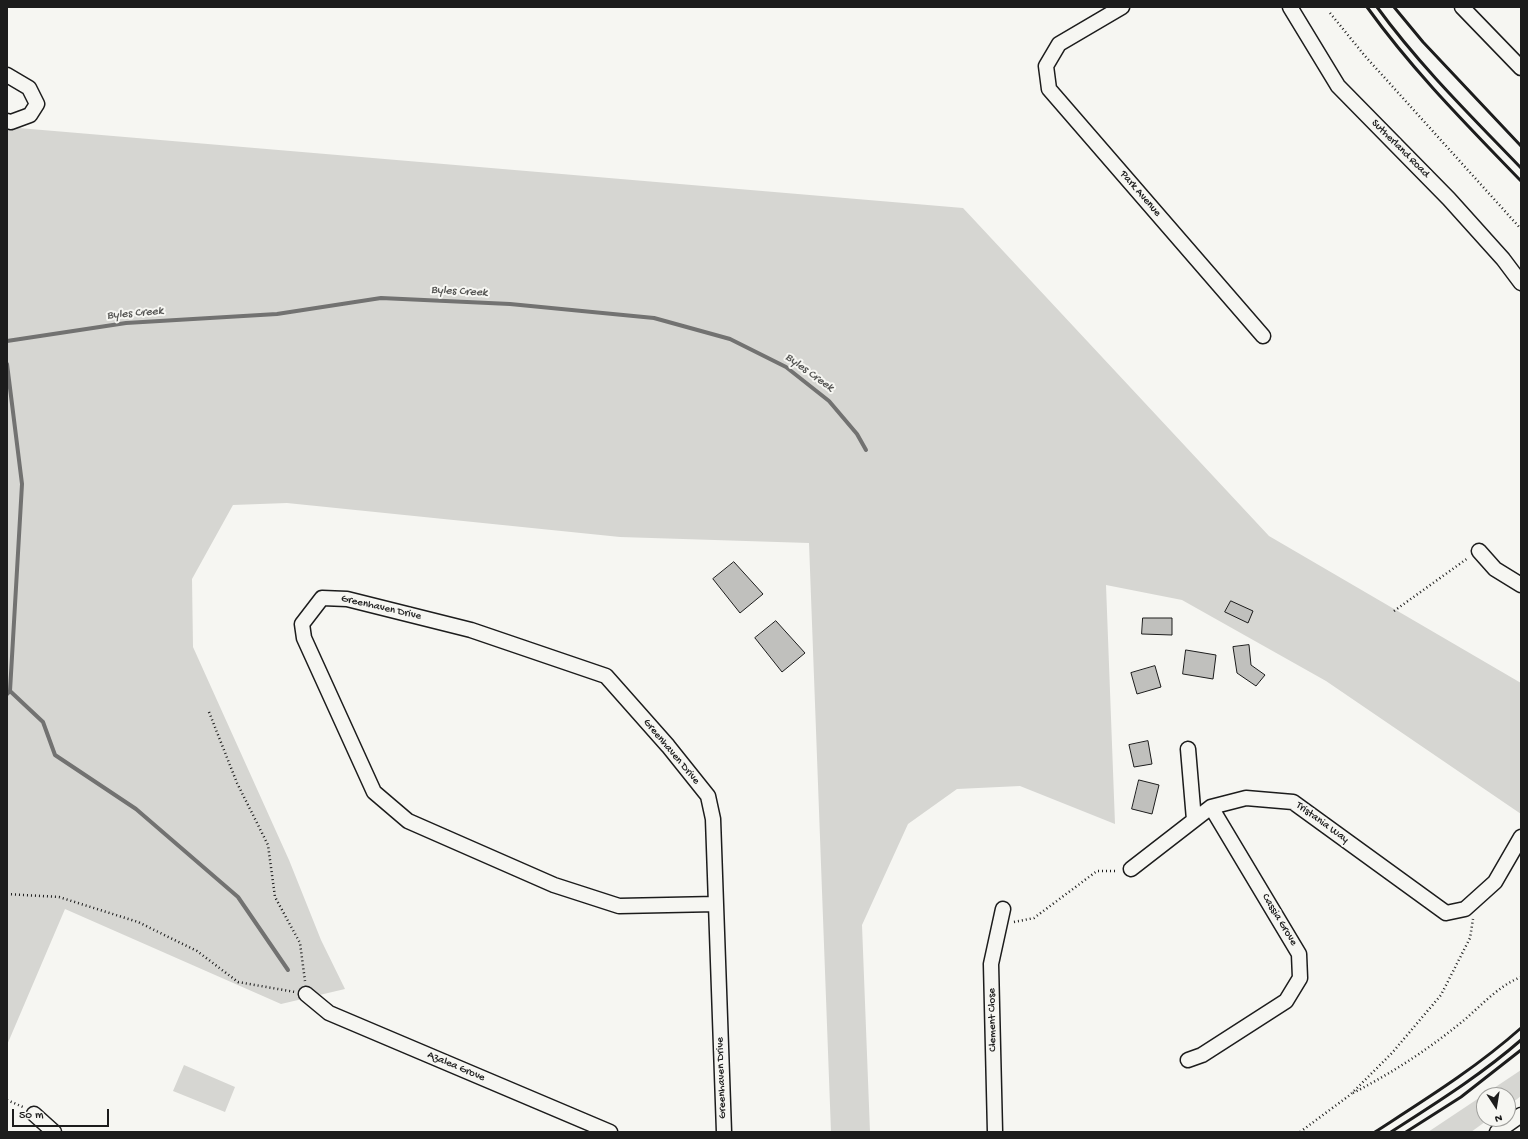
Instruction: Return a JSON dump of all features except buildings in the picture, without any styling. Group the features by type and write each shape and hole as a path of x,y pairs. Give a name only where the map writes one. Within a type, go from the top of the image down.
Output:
{"street":[{"name":"Park Avenue","path":"1122,7 1059,44 1046,66 1049,89 1263,336"},
{"name":"Sutherland Road","path":"1290,7 1338,86 1449,199 1504,259 1521,283"},
{"path":"1462,7 1521,68"},
{"path":"7,75 29,88 37,104 30,115 10,122 7,121"},
{"path":"1479,551 1495,569 1521,585"},
{"name":"Greenhaven Drive","path":"716,904 619,906 554,885 408,821 374,792 304,638 302,624 322,598 347,599 470,630 606,676 668,746 708,796 713,819 716,904 724,1132"},
{"path":"1188,749 1194,820"},
{"name":"Tristania Way","path":"1131,869 1211,806 1246,798 1294,802 1446,913 1465,909 1476,899"},
{"name":"Cassia Grove","path":"1188,1060 1202,1055 1286,1001 1300,978 1299,954 1211,806"},
{"path":"1476,899 1494,882 1521,837"},
{"name":"Clement Close","path":"995,1132 991,964 1002,909"},
{"name":"Azalea Grove","path":"306,994 329,1013 610,1132"},
{"path":"34,1114 54,1132"},
{"path":"1497,1132 1521,1115"}],"path":[{"path":"1330,13 1364,56 1521,229"},
{"path":"1394,611 1479,551"},
{"path":"7,894 59,897 138,922 197,951 238,982 306,994 300,943 275,897 268,845 237,783 209,712"},
{"path":"999,925 1034,918 1097,871 1111,873 1131,869"},
{"path":"1300,1132 1350,1095 1392,1053 1441,995 1470,938 1476,899"},
{"path":"1350,1095 1392,1073 1462,1022 1495,992 1512,980 1521,977"},
{"path":"7,1100 34,1114"}],"shaded area":[{"path":"7,127 963,208 1269,536 1521,683 1521,814 1326,681 1182,600 1106,585 1115,824 1020,786 957,789 908,824 862,925 870,1132 831,1132 809,543 620,537 287,503 233,505 192,579 193,647 289,860 321,940 345,989 281,1004 65,909 7,1045"},
{"path":"184,1065 235,1087 225,1112 173,1091"},
{"path":"1521,1070 1521,1096 1516,1100 1516,1087 1496,1087"},
{"path":"1476,1100 1476,1127 1478,1127 1471,1132 1428,1132"}],"waterway":[{"name":"Byles Creek","path":"7,341 126,323 277,314 381,298 510,304 654,318 730,339 786,367 829,401 857,434 866,450"},
{"path":"7,364 22,484 10,691 7,694"},
{"path":"10,691 43,722 55,755 136,809 238,897 288,970"}],"railway":[{"path":"1367,7 1421,75 1521,181"},
{"path":"1377,7 1393,29 1428,70 1521,168"},
{"path":"1394,7 1423,42 1521,146"},
{"path":"1375,1132 1468,1070 1521,1028"},
{"path":"1391,1132 1474,1077 1521,1040"},
{"path":"1406,1132 1461,1097 1521,1050"}]}
